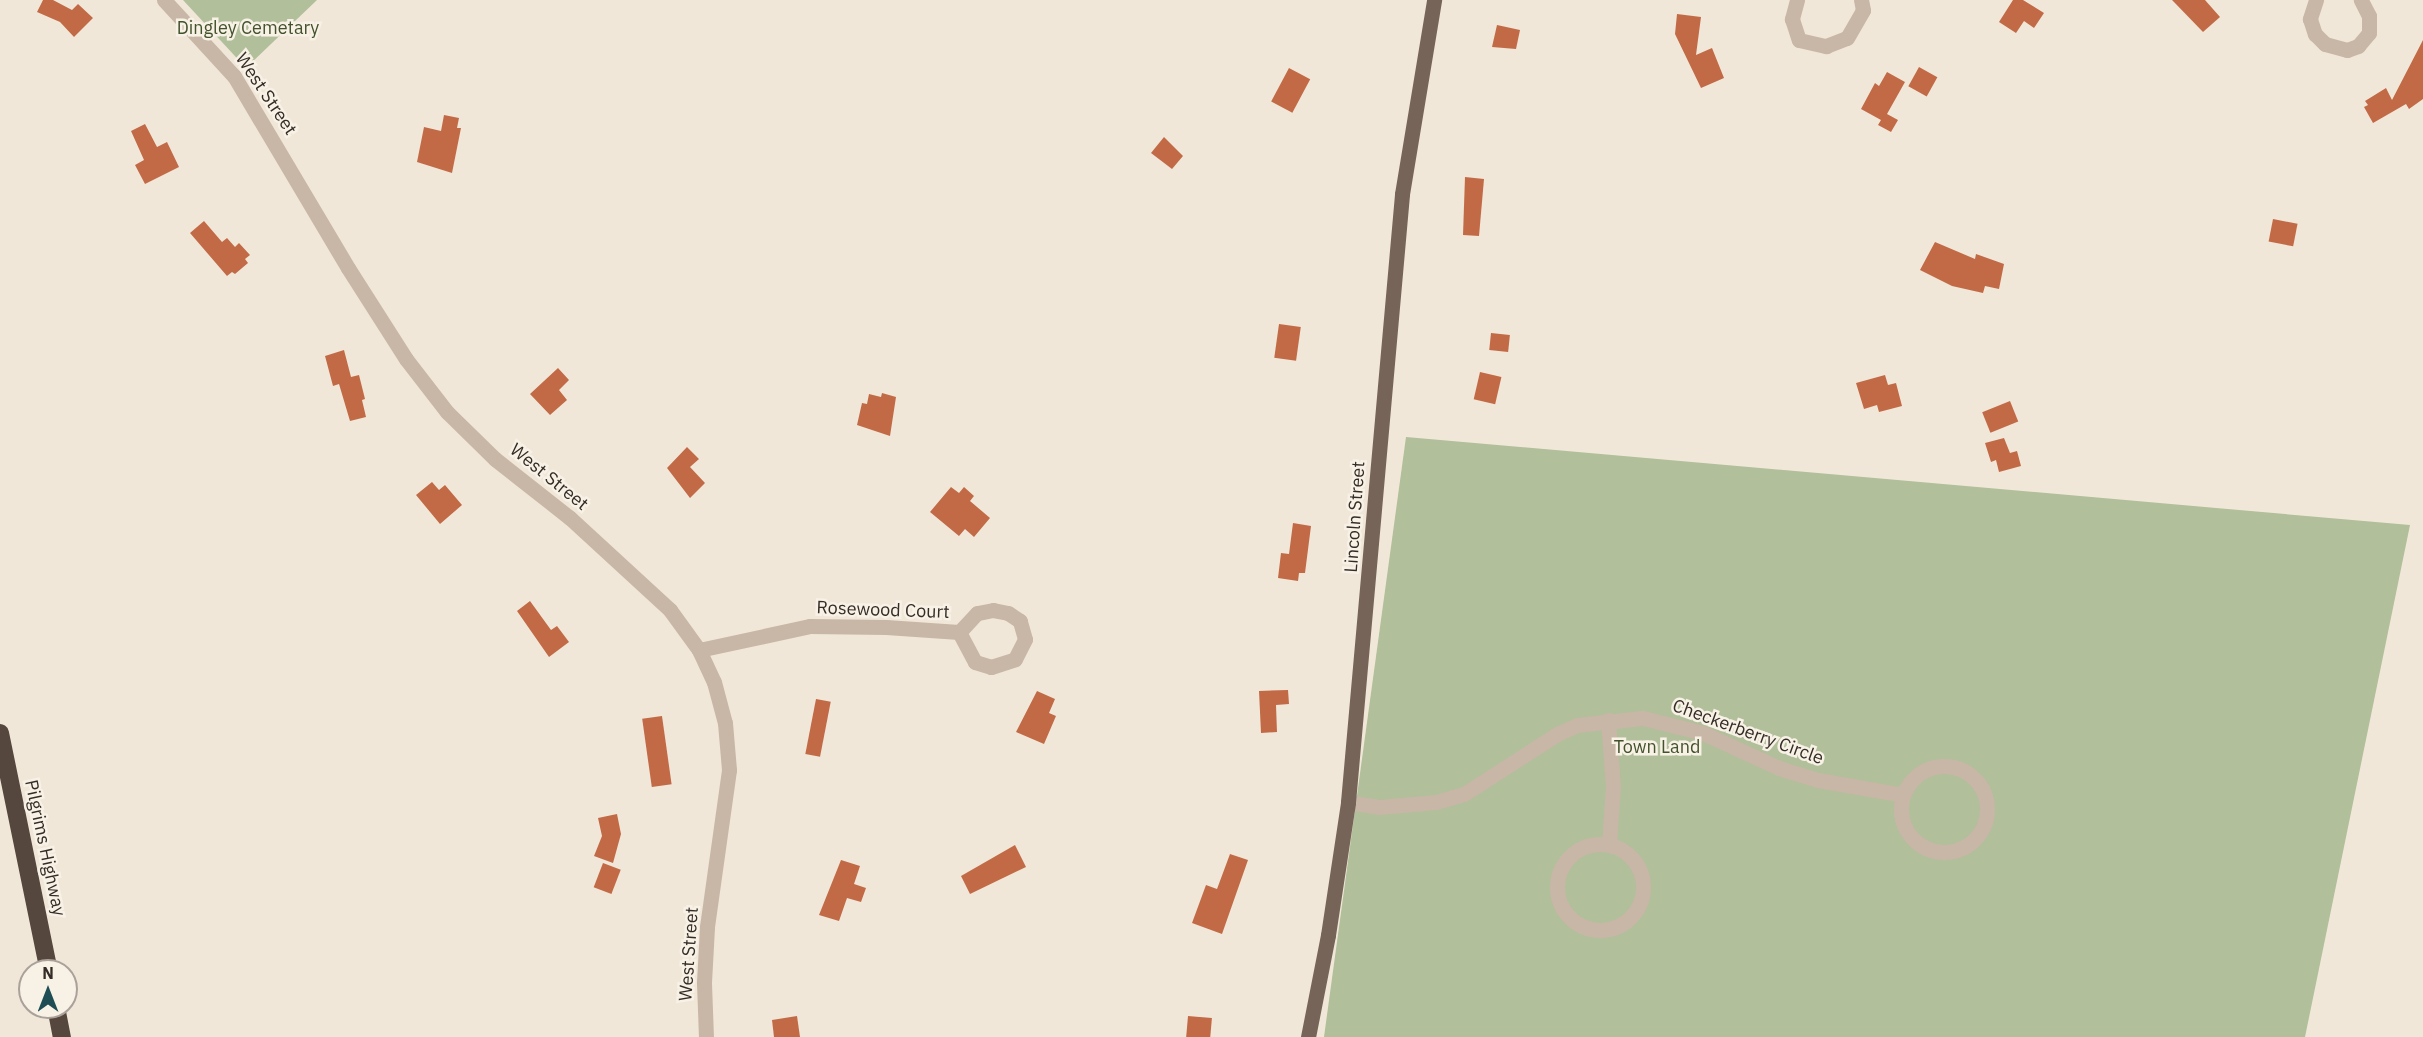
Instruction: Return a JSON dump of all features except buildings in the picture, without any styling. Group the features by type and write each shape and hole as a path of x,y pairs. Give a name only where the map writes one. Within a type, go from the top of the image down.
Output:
{"highway":[{"name":"Pilgrims Highway","path":"0,733 47,959"},
{"path":"58,1019 62,1037"}],"main road":[{"name":"Lincoln Street","path":"1308,1037 1328,935 1348,802 1402,194 1434,0"}],"street":[{"name":"West Street","path":"164,0 234,76 354,277 406,359 447,412 495,459 570,518 670,610 699,650 714,682 725,723 729,770 707,927 704,983 706,1037"},
{"path":"1797,0 1792,19 1799,40 1826,46 1847,38 1863,10 1861,0"},
{"path":"2316,0 2310,19 2315,34 2330,46 2347,50 2358,46 2369,33 2369,16 2361,0"},
{"name":"Rosewood Court","path":"699,650 810,626 959,632 977,613 993,610 1020,621 1025,639 1015,659 986,667 970,656 959,632"},
{"name":"Checkerberry Circle","path":"1348,802 1408,806 1464,794 1557,734 1608,720 1642,718 1672,723 1779,768 1818,780 1903,795"},
{"path":"1608,720 1613,786 1609,844"},
{"path":"1953,767 1967,772 1985,795 1985,824 1966,847 1952,852 1924,848 1905,829 1901,816 1903,795 1914,778 1925,770 1953,767"},
{"path":"1609,844 1634,860 1643,887 1641,902 1628,920 1608,930 1593,930 1569,918 1557,894 1557,880 1569,856 1581,848 1609,844"}],"green space":[{"name":"Dingley Cemetary","path":"183,0 317,0 246,68"},
{"name":"Town Land","path":"1406,437 2410,525 2305,1037 1324,1037"}]}
